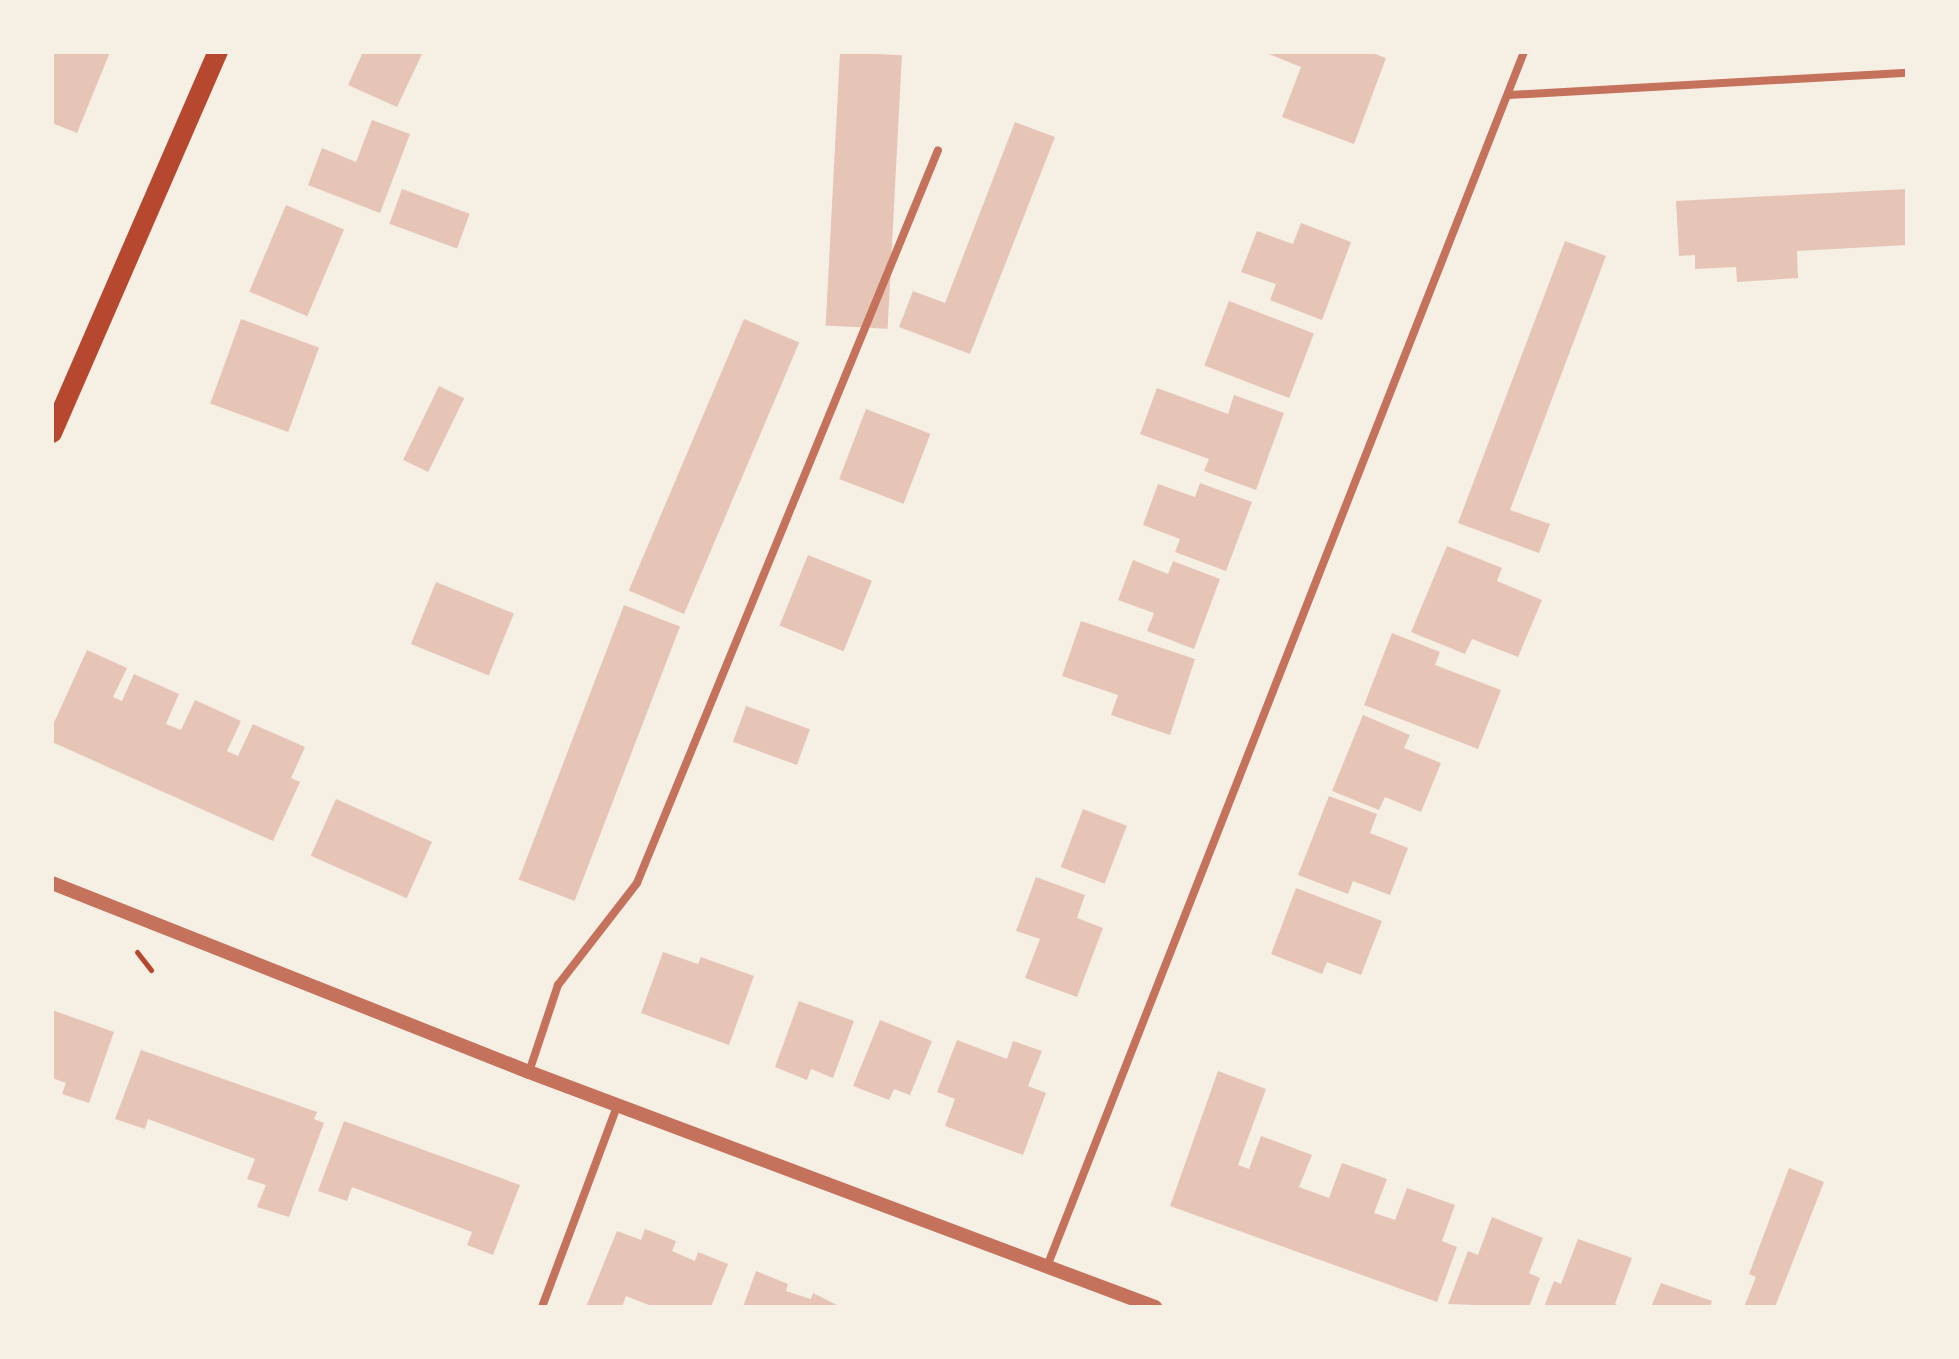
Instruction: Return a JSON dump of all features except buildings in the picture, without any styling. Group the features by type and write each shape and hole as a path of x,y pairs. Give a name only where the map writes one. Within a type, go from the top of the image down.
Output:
{"main road":[{"path":"52,433 218,52"}],"street":[{"path":"1048,1264 1524,52"},
{"path":"1509,95 1907,73"},
{"path":"529,1072 558,985 637,883 938,150"},
{"path":"52,883 529,1072 1048,1264 1155,1307"},
{"path":"542,1307 618,1104"}]}
